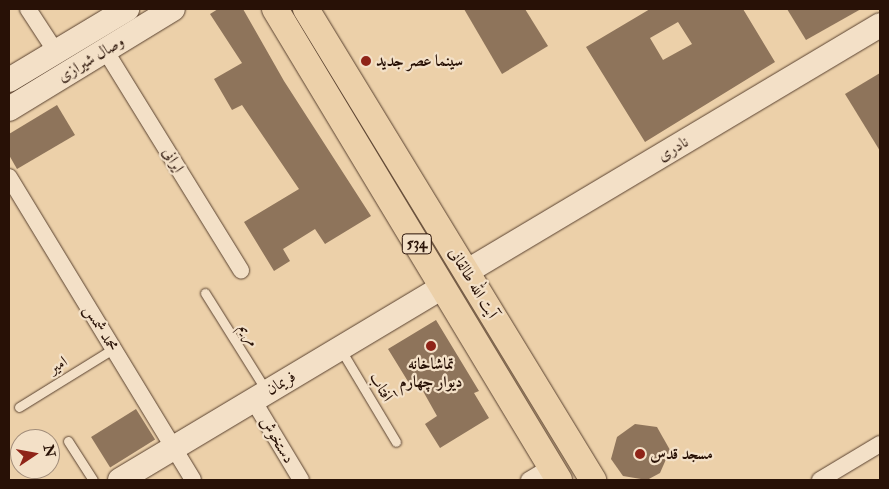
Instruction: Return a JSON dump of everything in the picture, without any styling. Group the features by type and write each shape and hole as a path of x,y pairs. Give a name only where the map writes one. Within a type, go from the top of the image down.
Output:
{"main road":[{"name":"آیت الله طالقانی","path":"275,9 555,473"},
{"name":"آیت الله طالقانی","path":"306,9 593,480"},
{"path":"442,287 466,272"}],"street":[{"path":"28,9 68,72"},
{"name":"وصال شیرازی","path":"9,80 127,9"},
{"name":"وصال شیرازی","path":"9,109 174,9"},
{"name":"نادری","path":"466,272 880,25"},
{"name":"ایرانی","path":"105,50 240,270"},
{"name":"محمد شمس","path":"9,176 193,480"},
{"name":"فریمان","path":"120,480 442,287"},
{"name":"دستخوش","path":"260,396 300,480"},
{"path":"820,480 880,444"},
{"path":"529,480 555,473"}],"lane":[{"name":"مریم","path":"205,293 260,396"},
{"name":"آفتاب","path":"340,348 396,442"},
{"name":"امیر","path":"19,407 113,349"},
{"path":"68,441 93,480"}],"building":[{"path":"218,9 243,9 284,81 371,216 325,244 315,229 283,249 290,261 274,271 244,222 299,189 242,105 232,110 214,79 242,63 210,14"},
{"path":"464,9 525,9 548,46 502,74"},
{"path":"650,9 743,9 775,62 645,142 586,47","holes":["678,22 692,44 663,60 650,38"]},
{"path":"787,9 861,9 806,40"},
{"path":"880,73 880,151 845,94"},
{"path":"57,105 75,135 17,169 9,155 9,134"},
{"path":"436,320 479,391 474,393 489,418 440,448 425,424 437,416 419,384 412,388 388,349"},
{"path":"136,409 155,440 110,468 91,437"},
{"name":"مسجد قدس","path":"635,424 657,427 670,450 660,473 647,480 623,476 611,459 617,437"}],"place":[{"name":"سینما عصر جدید","path":"366,61"},
{"name":"تماشاخانه دیوار چهارم","path":"431,346"},
{"name":"مسجد قدس","path":"640,454"}]}
